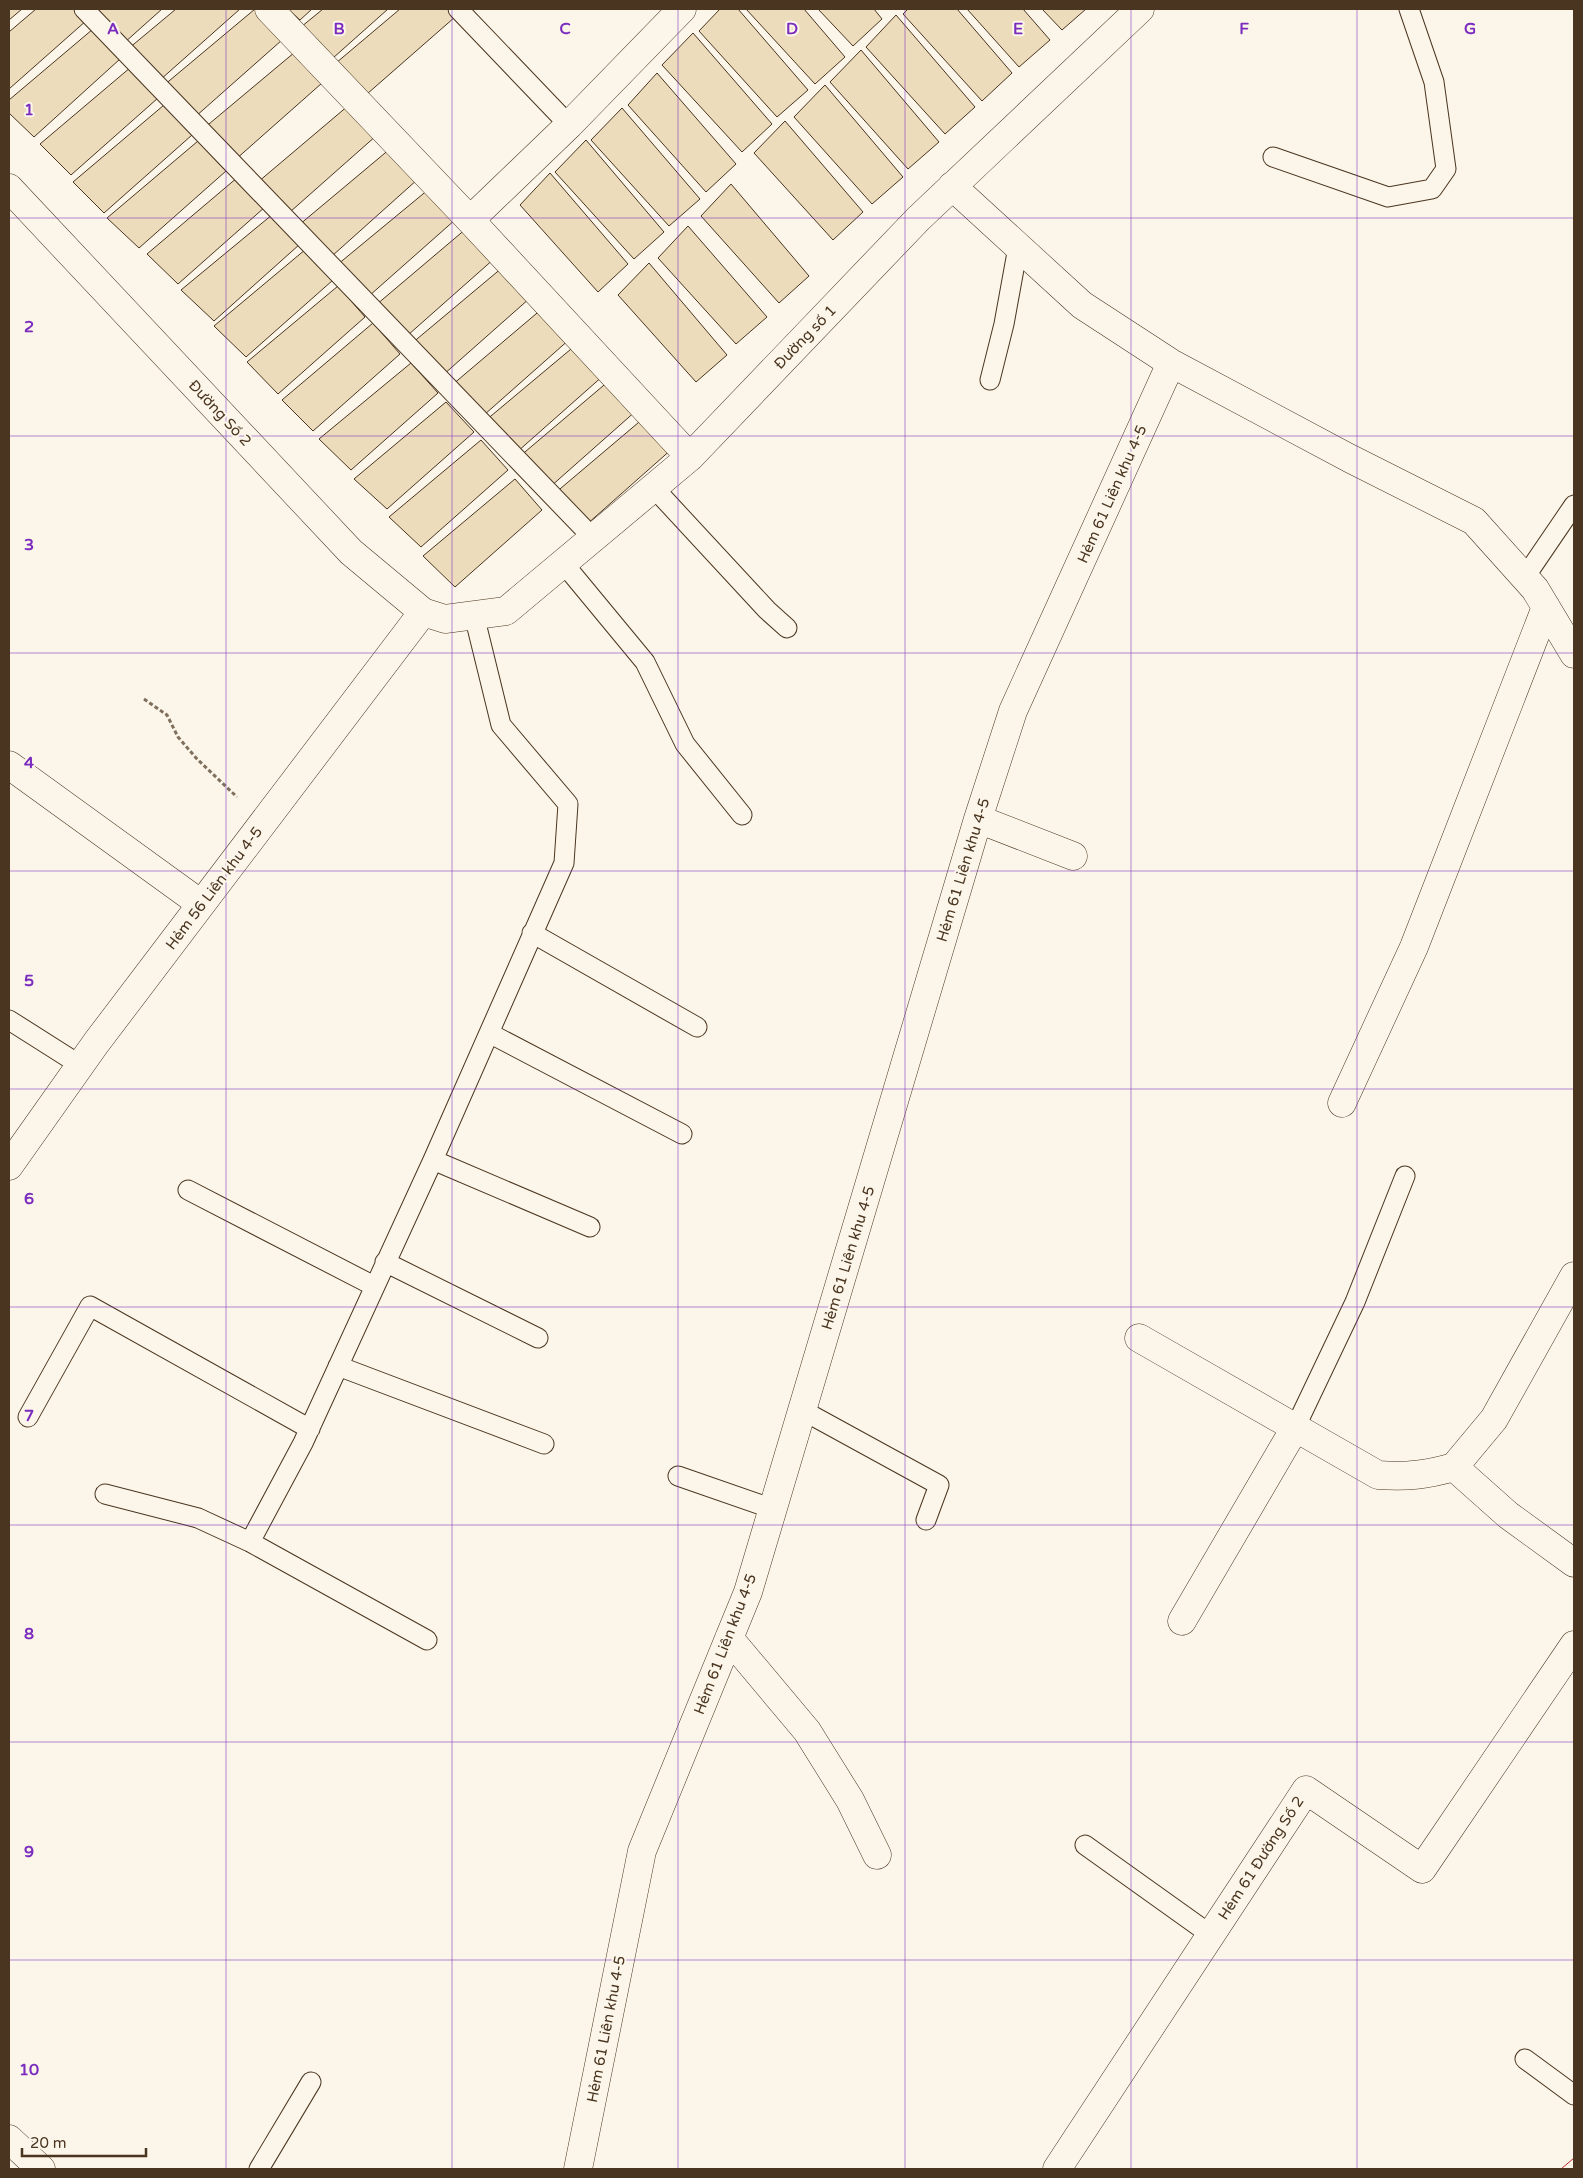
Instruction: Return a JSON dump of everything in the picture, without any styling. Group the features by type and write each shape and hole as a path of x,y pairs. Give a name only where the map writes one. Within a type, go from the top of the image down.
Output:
{"street":[{"path":"269,9 470,220 690,457"},
{"name":"Đường số 1","path":"434,616 506,612 654,488 690,457 918,219 1140,9"},
{"path":"470,220 569,125 666,14"},
{"path":"952,186 1082,305 1171,363 1349,458 1474,521 1535,589 1574,654"},
{"name":"Đường Số 2","path":"9,188 351,552 434,616"},
{"name":"Hẻm 61 Liên khu 4-5","path":"578,2169 642,1851 748,1592 978,819 1013,711 1171,363"},
{"path":"1342,1103 1414,947 1546,607"},
{"name":"Hẻm 56 Liên khu 4-5","path":"9,1166 80,1065 268,816 434,616"},
{"path":"9,746 15,770 201,904"},
{"path":"978,819 1073,856"},
{"path":"1139,1338 1378,1475 1407,1477 1454,1468 1494,1419 1574,1276"},
{"path":"1182,1621 1295,1428"},
{"path":"1454,1468 1508,1515 1574,1563"},
{"path":"729,1638 807,1731 850,1800 877,1855"},
{"name":"Hẻm 61 Đường Số 2","path":"1057,2169 1306,1790 1422,1869 1574,1645"},
{"path":"9,2139 41,2169"}],"lane":[{"path":"84,9 594,539"},
{"path":"458,9 569,125"},
{"path":"1273,157 1388,197 1432,190 1446,169 1434,82 1410,9"},
{"path":"990,380 1004,324 1018,246"},
{"path":"654,488 767,610 787,628"},
{"path":"1525,577 1574,505"},
{"path":"564,564 645,662 686,744 742,815"},
{"path":"250,1542 310,1429 433,1160 564,863 568,804 501,726 474,615"},
{"path":"532,933 697,1027"},
{"path":"9,1020 80,1065"},
{"path":"489,1033 682,1134"},
{"path":"433,1160 590,1227"},
{"path":"1295,1428 1355,1302 1405,1176"},
{"path":"188,1190 374,1286"},
{"path":"385,1262 538,1338"},
{"path":"28,1417 90,1306 310,1429"},
{"path":"338,1366 544,1444"},
{"path":"802,1410 939,1484 926,1520"},
{"path":"678,1476 773,1509"},
{"path":"105,1494 198,1518 250,1542 427,1640"},
{"path":"1085,1845 1211,1935"},
{"path":"1525,2059 1574,2095"},
{"path":"259,2169 311,2082"}],"path":[{"path":"144,699 167,715 178,737 197,759 233,794 268,816"}],"building":[{"path":"9,9 22,9 9,20"},
{"path":"36,9 76,9 87,20 9,89 9,32"},
{"path":"97,9 162,9 124,43"},
{"path":"176,9 240,9 160,80 128,49"},
{"path":"255,9 282,40 195,117 163,86"},
{"path":"288,9 312,9 300,20"},
{"path":"323,9 388,9 333,58 301,27"},
{"path":"400,9 448,9 455,17 367,94 336,63"},
{"path":"720,9 738,9 808,90 777,117 699,31"},
{"path":"746,9 804,9 845,57 815,84"},
{"path":"818,9 874,9 882,19 853,46"},
{"path":"908,9 957,9 1012,73 982,101 903,14"},
{"path":"967,9 1023,9 1050,40 1019,67"},
{"path":"1042,9 1086,9 1062,30"},
{"path":"896,15 975,107 945,134 866,47"},
{"path":"93,29 120,59 34,137 9,113 9,100"},
{"path":"693,33 772,124 742,152 662,65"},
{"path":"861,50 939,142 908,169 830,82"},
{"path":"295,52 322,83 235,160 203,129"},
{"path":"131,67 158,98 71,175 40,144"},
{"path":"657,73 736,164 706,192 628,105"},
{"path":"825,85 903,177 872,204 794,117"},
{"path":"164,105 192,135 104,213 73,182"},
{"path":"349,105 377,135 290,212 258,182"},
{"path":"622,108 700,199 669,226 591,140"},
{"path":"785,121 863,212 833,240 754,153"},
{"path":"586,140 664,232 634,259 555,172"},
{"path":"198,141 226,171 139,248 107,218"},
{"path":"391,148 418,179 332,256 299,225"},
{"path":"550,173 628,264 598,292 520,205"},
{"path":"238,177 265,207 178,284 147,254"},
{"path":"731,184 809,276 779,303 701,216"},
{"path":"429,189 456,219 369,296 337,265"},
{"path":"273,214 300,244 214,321 181,290"},
{"path":"688,226 767,317 736,344 658,258"},
{"path":"467,228 495,258 408,335 376,305"},
{"path":"306,249 333,280 246,357 214,326"},
{"path":"649,263 727,355 696,382 618,295"},
{"path":"503,267 530,298 443,375 411,344"},
{"path":"338,286 365,317 278,394 247,362"},
{"path":"543,308 571,338 484,415 452,385"},
{"path":"373,323 400,354 313,431 282,400"},
{"path":"577,344 604,375 517,452 485,421"},
{"path":"411,363 438,393 351,470 319,439"},
{"path":"610,380 637,410 550,487 519,457"},
{"path":"446,402 474,432 387,509 354,479"},
{"path":"645,417 673,448 586,525 554,494"},
{"path":"481,440 508,470 421,547 389,517"},
{"path":"515,479 542,510 455,587 423,556"}],"power":[{"path":"1561,2169 1574,2158"}]}
